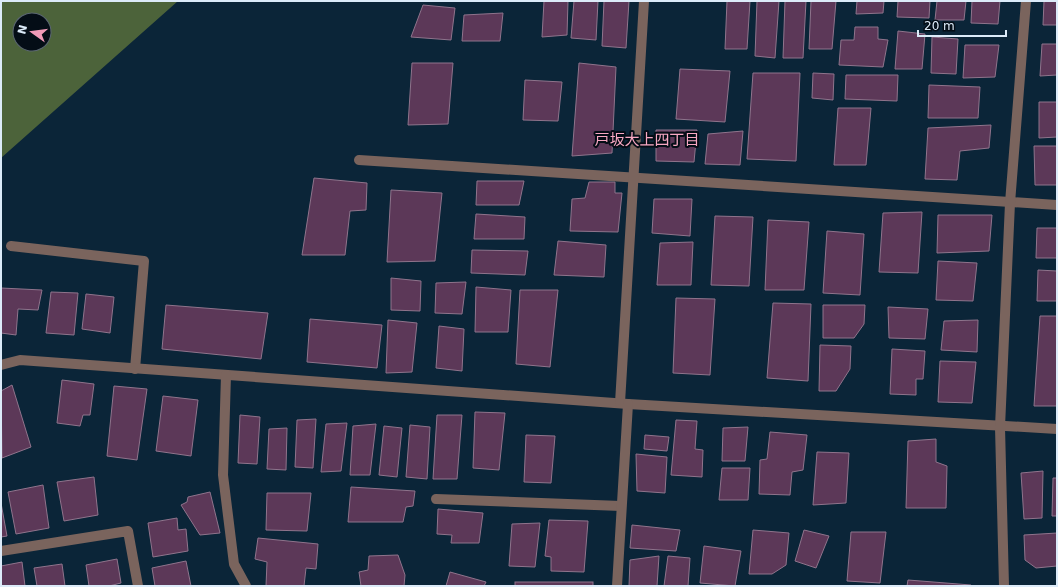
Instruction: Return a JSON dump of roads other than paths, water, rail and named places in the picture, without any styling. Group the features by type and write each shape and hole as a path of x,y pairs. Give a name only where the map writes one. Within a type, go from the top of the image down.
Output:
{"street":[{"path":"617,586 624,404 644,1"},
{"path":"1004,586 1000,426 1010,203 1026,1"},
{"path":"359,160 1057,205"},
{"path":"11,246 144,261 134,369"},
{"path":"1,365 20,360 624,404 1057,429"},
{"path":"226,375 223,474 234,564 246,586"},
{"path":"436,499 621,506"},
{"path":"1,551 128,531 138,586"}],"district":[{"name":"戸坂大上四丁目","path":"647,140"}]}
